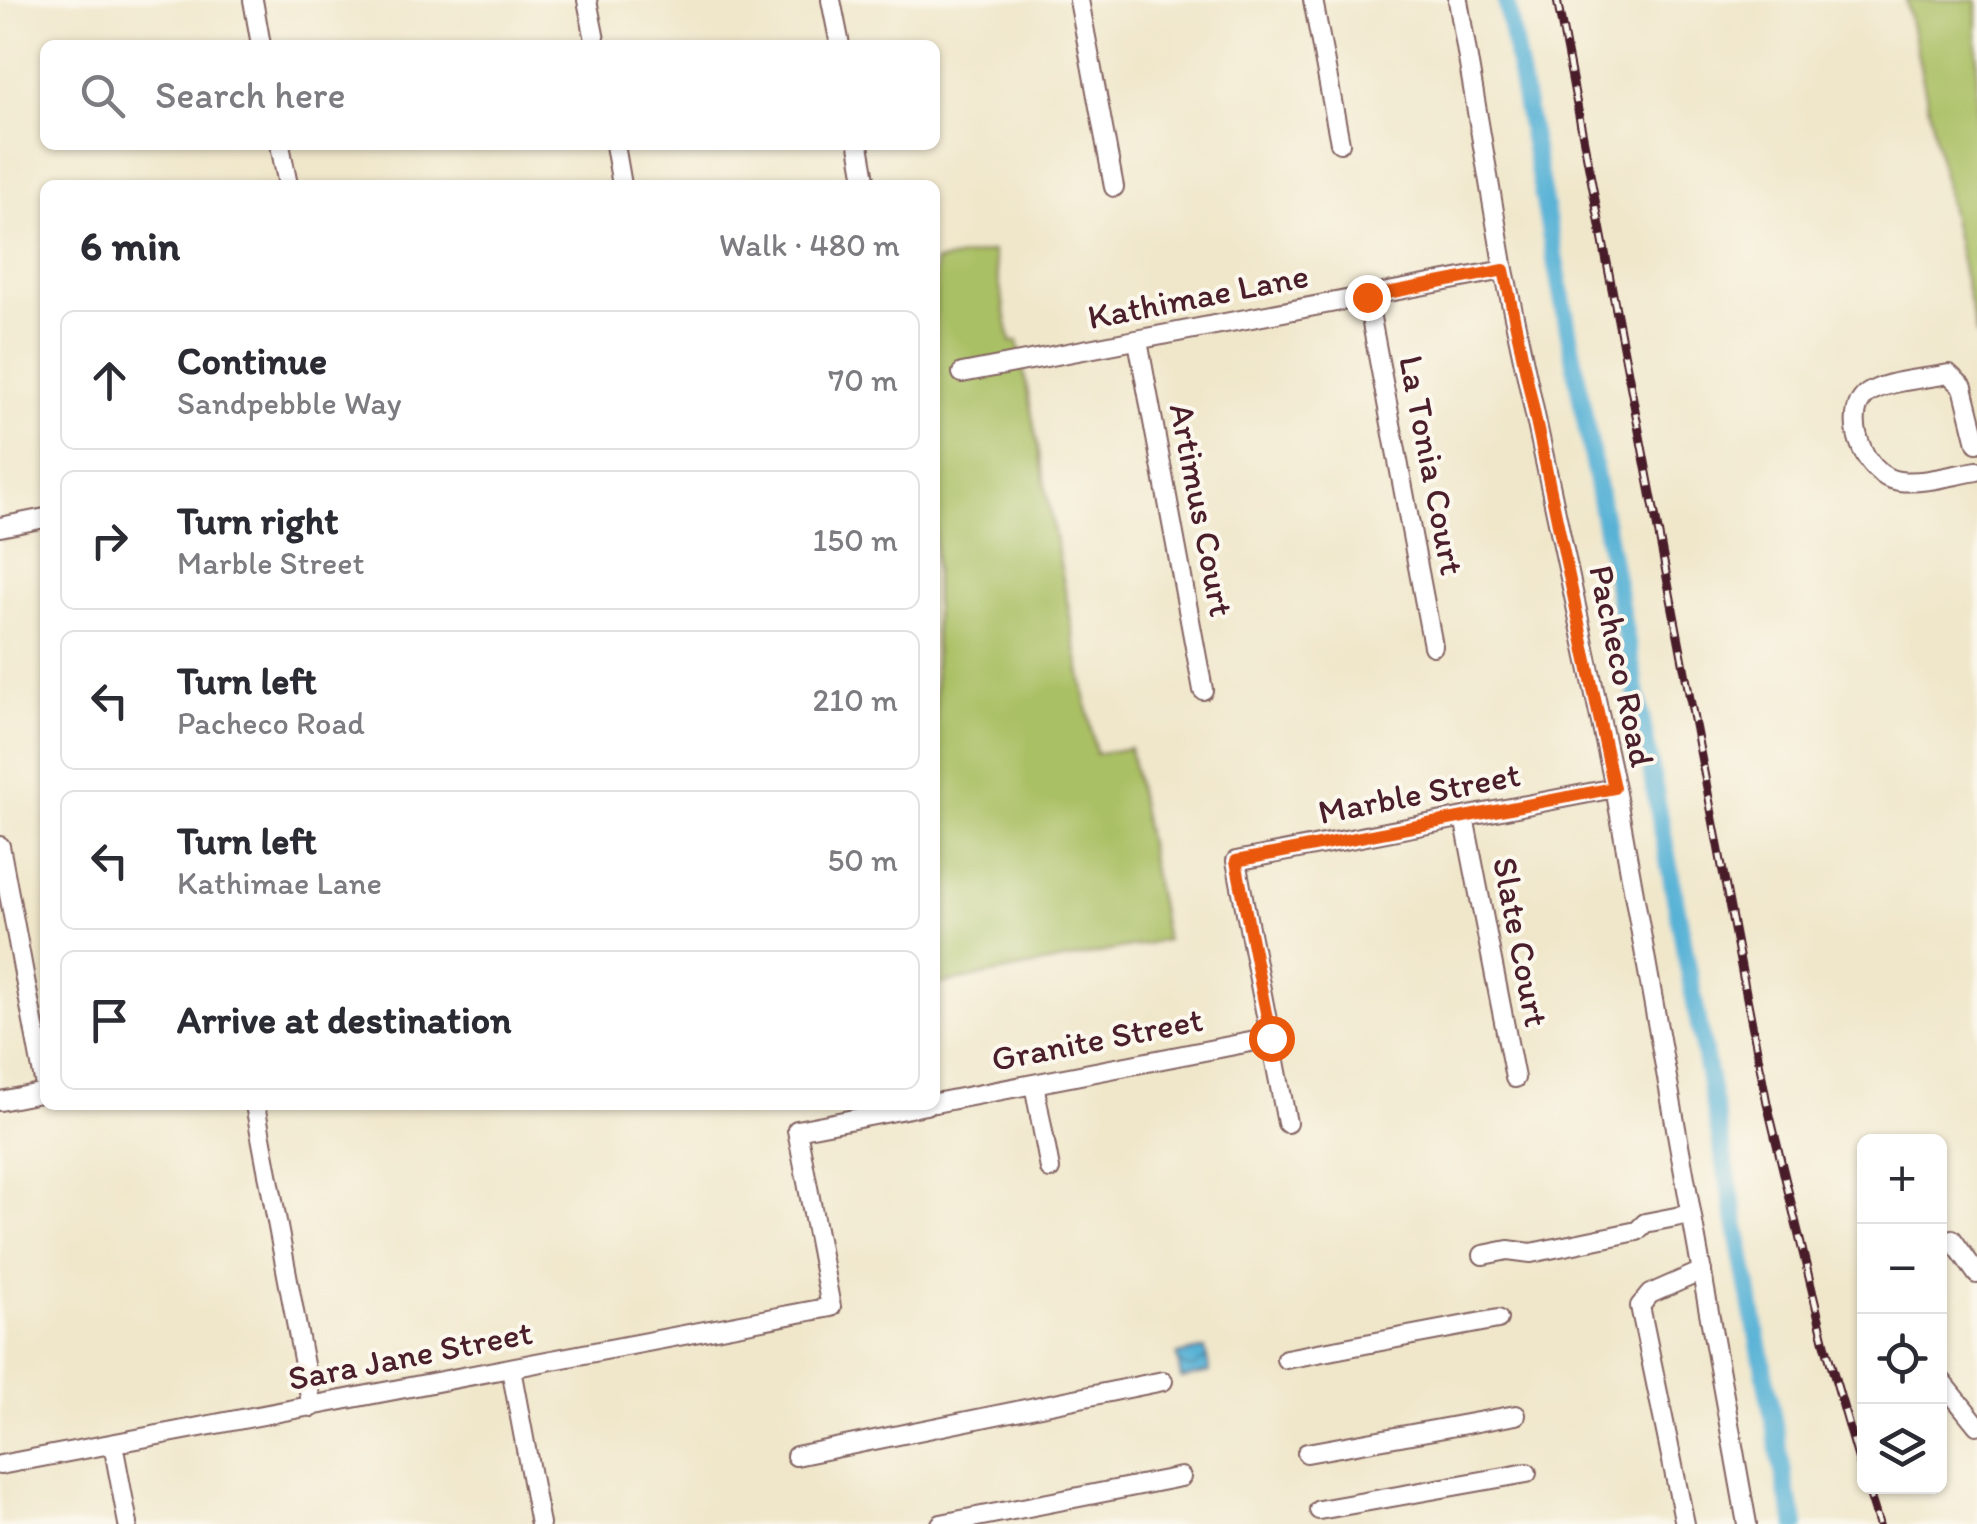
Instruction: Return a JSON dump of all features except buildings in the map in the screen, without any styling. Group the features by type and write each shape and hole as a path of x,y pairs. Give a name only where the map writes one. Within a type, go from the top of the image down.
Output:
{"street":[{"path":"253,0 260,40"},
{"path":"587,0 595,40"},
{"path":"832,0 839,40"},
{"path":"1079,0 1114,187"},
{"path":"1313,0 1340,144"},
{"name":"Pacheco Road","path":"1458,0 1504,270 1614,788 1747,1524"},
{"path":"281,150 287,180"},
{"path":"616,150 621,180"},
{"path":"860,150 865,180"},
{"name":"Kathimae Lane","path":"962,373 1504,270"},
{"name":"La Tonia Court","path":"1367,297 1433,646"},
{"name":"Artimus Court","path":"1138,342 1203,690"},
{"path":"1977,443 1964,387 1949,374 1873,390 1860,399 1854,414 1866,461 1877,473 1897,481 1977,470"},
{"path":"0,527 40,519"},
{"name":"Marble Street","path":"1271,1038 1236,861 1614,788"},
{"name":"Slate Court","path":"1464,817 1515,1078"},
{"path":"0,846 40,1062"},
{"path":"1271,1038 1287,1122"},
{"name":"Granite Street","path":"940,1102 1271,1038"},
{"path":"1034,1084 1050,1168"},
{"path":"0,1101 40,1090"},
{"path":"256,1110 312,1406"},
{"name":"Sara Jane Street","path":"0,1466 831,1306 797,1130 900,1110"},
{"path":"1482,1255 1548,1250 1636,1231 1645,1223 1691,1214"},
{"path":"1947,1241 1952,1239 1977,1274"},
{"path":"1685,1524 1640,1306 1650,1294 1702,1271"},
{"path":"1286,1359 1498,1319"},
{"path":"511,1369 540,1524"},
{"path":"796,1456 1162,1381"},
{"path":"1947,1388 1977,1425"},
{"path":"1307,1453 1516,1415"},
{"path":"113,1444 128,1524"},
{"path":"1319,1510 1527,1473"},
{"path":"941,1524 1181,1476"}],"green space":[{"path":"1906,0 1977,0 1977,337"},
{"path":"993,251 1011,342 1018,341 1096,754 1130,748 1166,940 940,984 940,261"}],"water":[{"path":"1205,1349 1210,1372 1181,1378 1177,1355"}],"waterway":[{"path":"1506,0 1787,1493 1796,1524"}],"railway":[{"path":"1557,0 1767,1103 1825,1344 1857,1454"},
{"path":"1870,1494 1879,1524"}],"route":[{"path":"1271,1038 1236,861 1614,788 1504,270 1367,297"}]}
